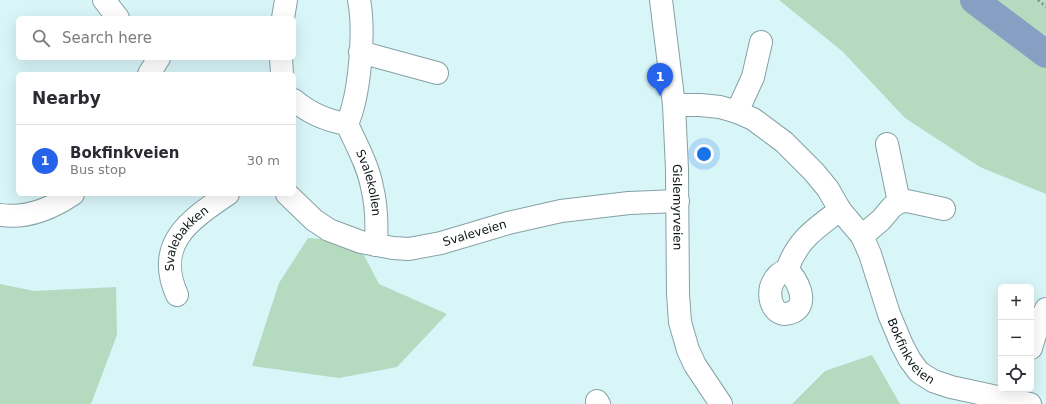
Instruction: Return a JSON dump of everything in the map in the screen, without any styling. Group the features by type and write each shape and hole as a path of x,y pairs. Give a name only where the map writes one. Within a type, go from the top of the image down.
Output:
{"street":[{"path":"104,0 116,16"},
{"path":"283,16 286,0"},
{"path":"296,101 313,113 331,121 347,124 351,114 358,77 362,40 361,10 359,0"},
{"name":"Gislemyrveien","path":"661,0 674,106 678,201 678,294 680,322 683,335 695,365 721,404"},
{"path":"737,112 753,77 761,42"},
{"path":"360,52 437,73"},
{"path":"142,60 144,72"},
{"path":"150,72 158,60"},
{"path":"281,60 282,72"},
{"name":"Bokfinkveien","path":"674,106 700,105 720,107 753,119 784,142 814,172 828,189 840,210 862,236 870,254 889,314 902,345 910,360 919,372 933,381 951,387 1006,400 1023,398"},
{"name":"Svalekollen","path":"347,124 367,168 372,186 376,220 376,245"},
{"path":"887,144 899,202"},
{"path":"0,215 8,216 45,210 70,196"},
{"name":"Svalebakken","path":"177,295 171,276 170,259 173,246 179,234 188,223 225,196"},
{"name":"Svaleveien","path":"289,196 314,220 345,238 393,248 409,249 441,243 508,223 561,210 629,202 678,201"},
{"path":"862,236 899,202 907,201 944,209"},
{"path":"787,270 797,247 817,226 840,210"},
{"path":"1034,338 1038,325 1046,309"}],"path":[{"path":"1038,0 1046,7"}],"green space":[{"path":"779,0 1046,0 1046,194 980,167 905,118 842,51"},
{"path":"308,238 357,242 379,284 447,314 397,367 339,378 252,366 279,283"},
{"path":"0,284 34,291 116,287 117,335 91,404 0,404"},
{"path":"872,355 900,404 792,404 825,371"}],"waterway":[{"path":"974,0 1046,54"}],"place":[{"name":"Bokfinkveien","path":"660,96"}]}
